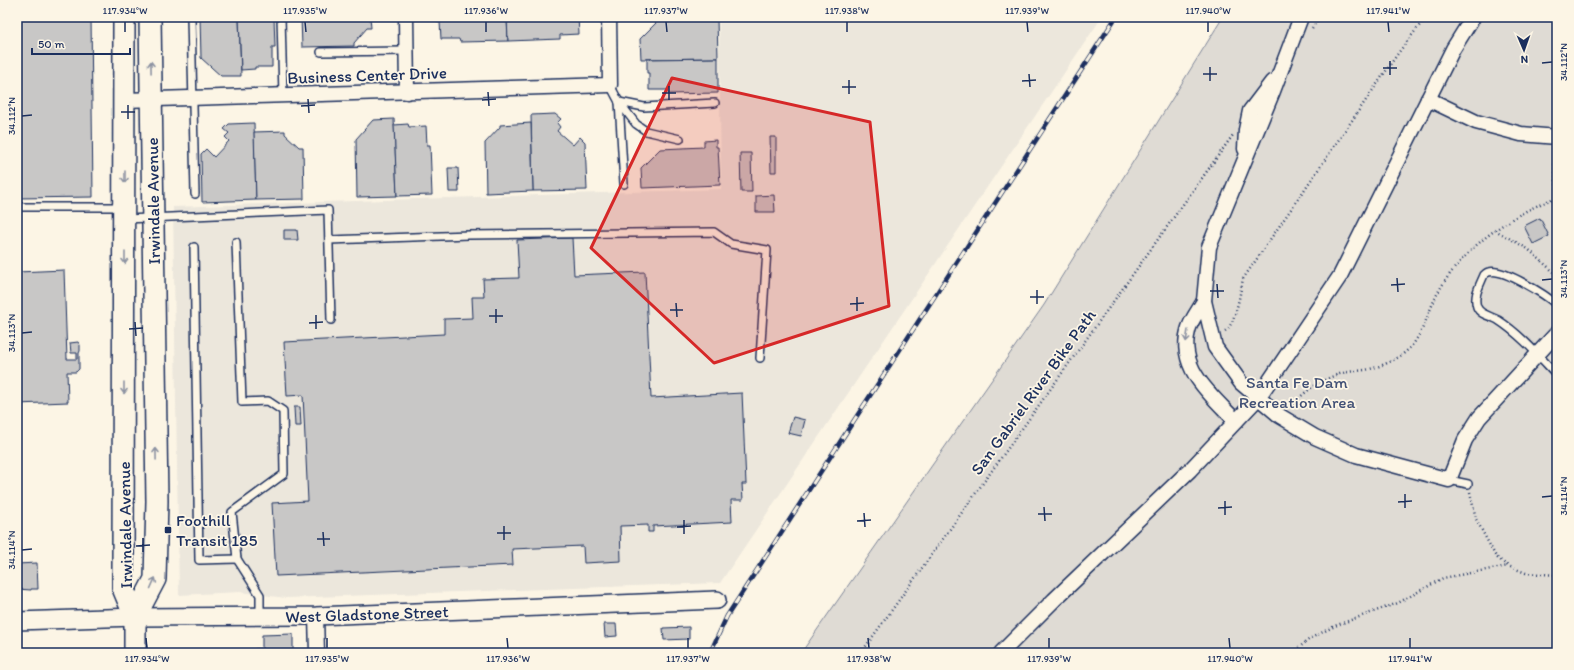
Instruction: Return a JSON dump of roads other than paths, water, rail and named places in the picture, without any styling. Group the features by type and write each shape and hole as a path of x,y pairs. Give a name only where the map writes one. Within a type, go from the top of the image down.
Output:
{"main road":[{"name":"Irwindale Avenue","path":"124,17 125,213 123,588 134,617"},
{"name":"Irwindale Avenue","path":"134,617 155,579 157,501 150,17"},
{"path":"134,617 134,653"}],"street":[{"path":"406,17 407,92"},
{"path":"609,17 610,85"},
{"path":"1301,17 1279,72 1250,111 1246,130 1245,157 1209,247 1204,301 1215,347 1241,383 1280,416 1315,438 1356,454 1449,480 1465,440 1479,418 1557,333"},
{"path":"1001,653 1190,470 1258,398 1340,276 1453,49 1472,17"},
{"name":"Business Center Drive","path":"125,100 610,85"},
{"path":"1428,99 1476,122 1521,134 1557,137"},
{"path":"1204,301 1188,329 1186,343 1188,361 1199,382 1236,421"},
{"name":"West Gladstone Street","path":"17,620 134,617 316,616 717,600"},
{"path":"316,616 317,653"}],"lane":[{"path":"191,17 195,194"},
{"path":"281,17 283,96"},
{"path":"321,52 406,51"},
{"path":"610,85 619,102 636,124 646,131 680,139"},
{"path":"619,102 644,107 715,103"},
{"path":"619,102 624,184"},
{"path":"17,207 125,213 153,218 328,210 331,320"},
{"path":"329,240 469,235 714,232 731,244 767,250 760,358"},
{"path":"236,242 242,402 268,401 283,411 284,474 232,512 237,559 260,595 260,617"},
{"path":"194,247 199,560 237,559"},
{"path":"1557,305 1526,284 1497,272 1490,272 1484,275 1476,296 1477,309 1497,320 1537,354 1557,375"},
{"path":"1449,480 1468,484"}],"railway":[{"path":"710,653 727,616 1116,17"}],"place":[{"name":"Foothill Transit 185","path":"168,530"}],"park label":[{"name":"Santa Fe Dam Recreation Area","path":"1297,392"}]}
